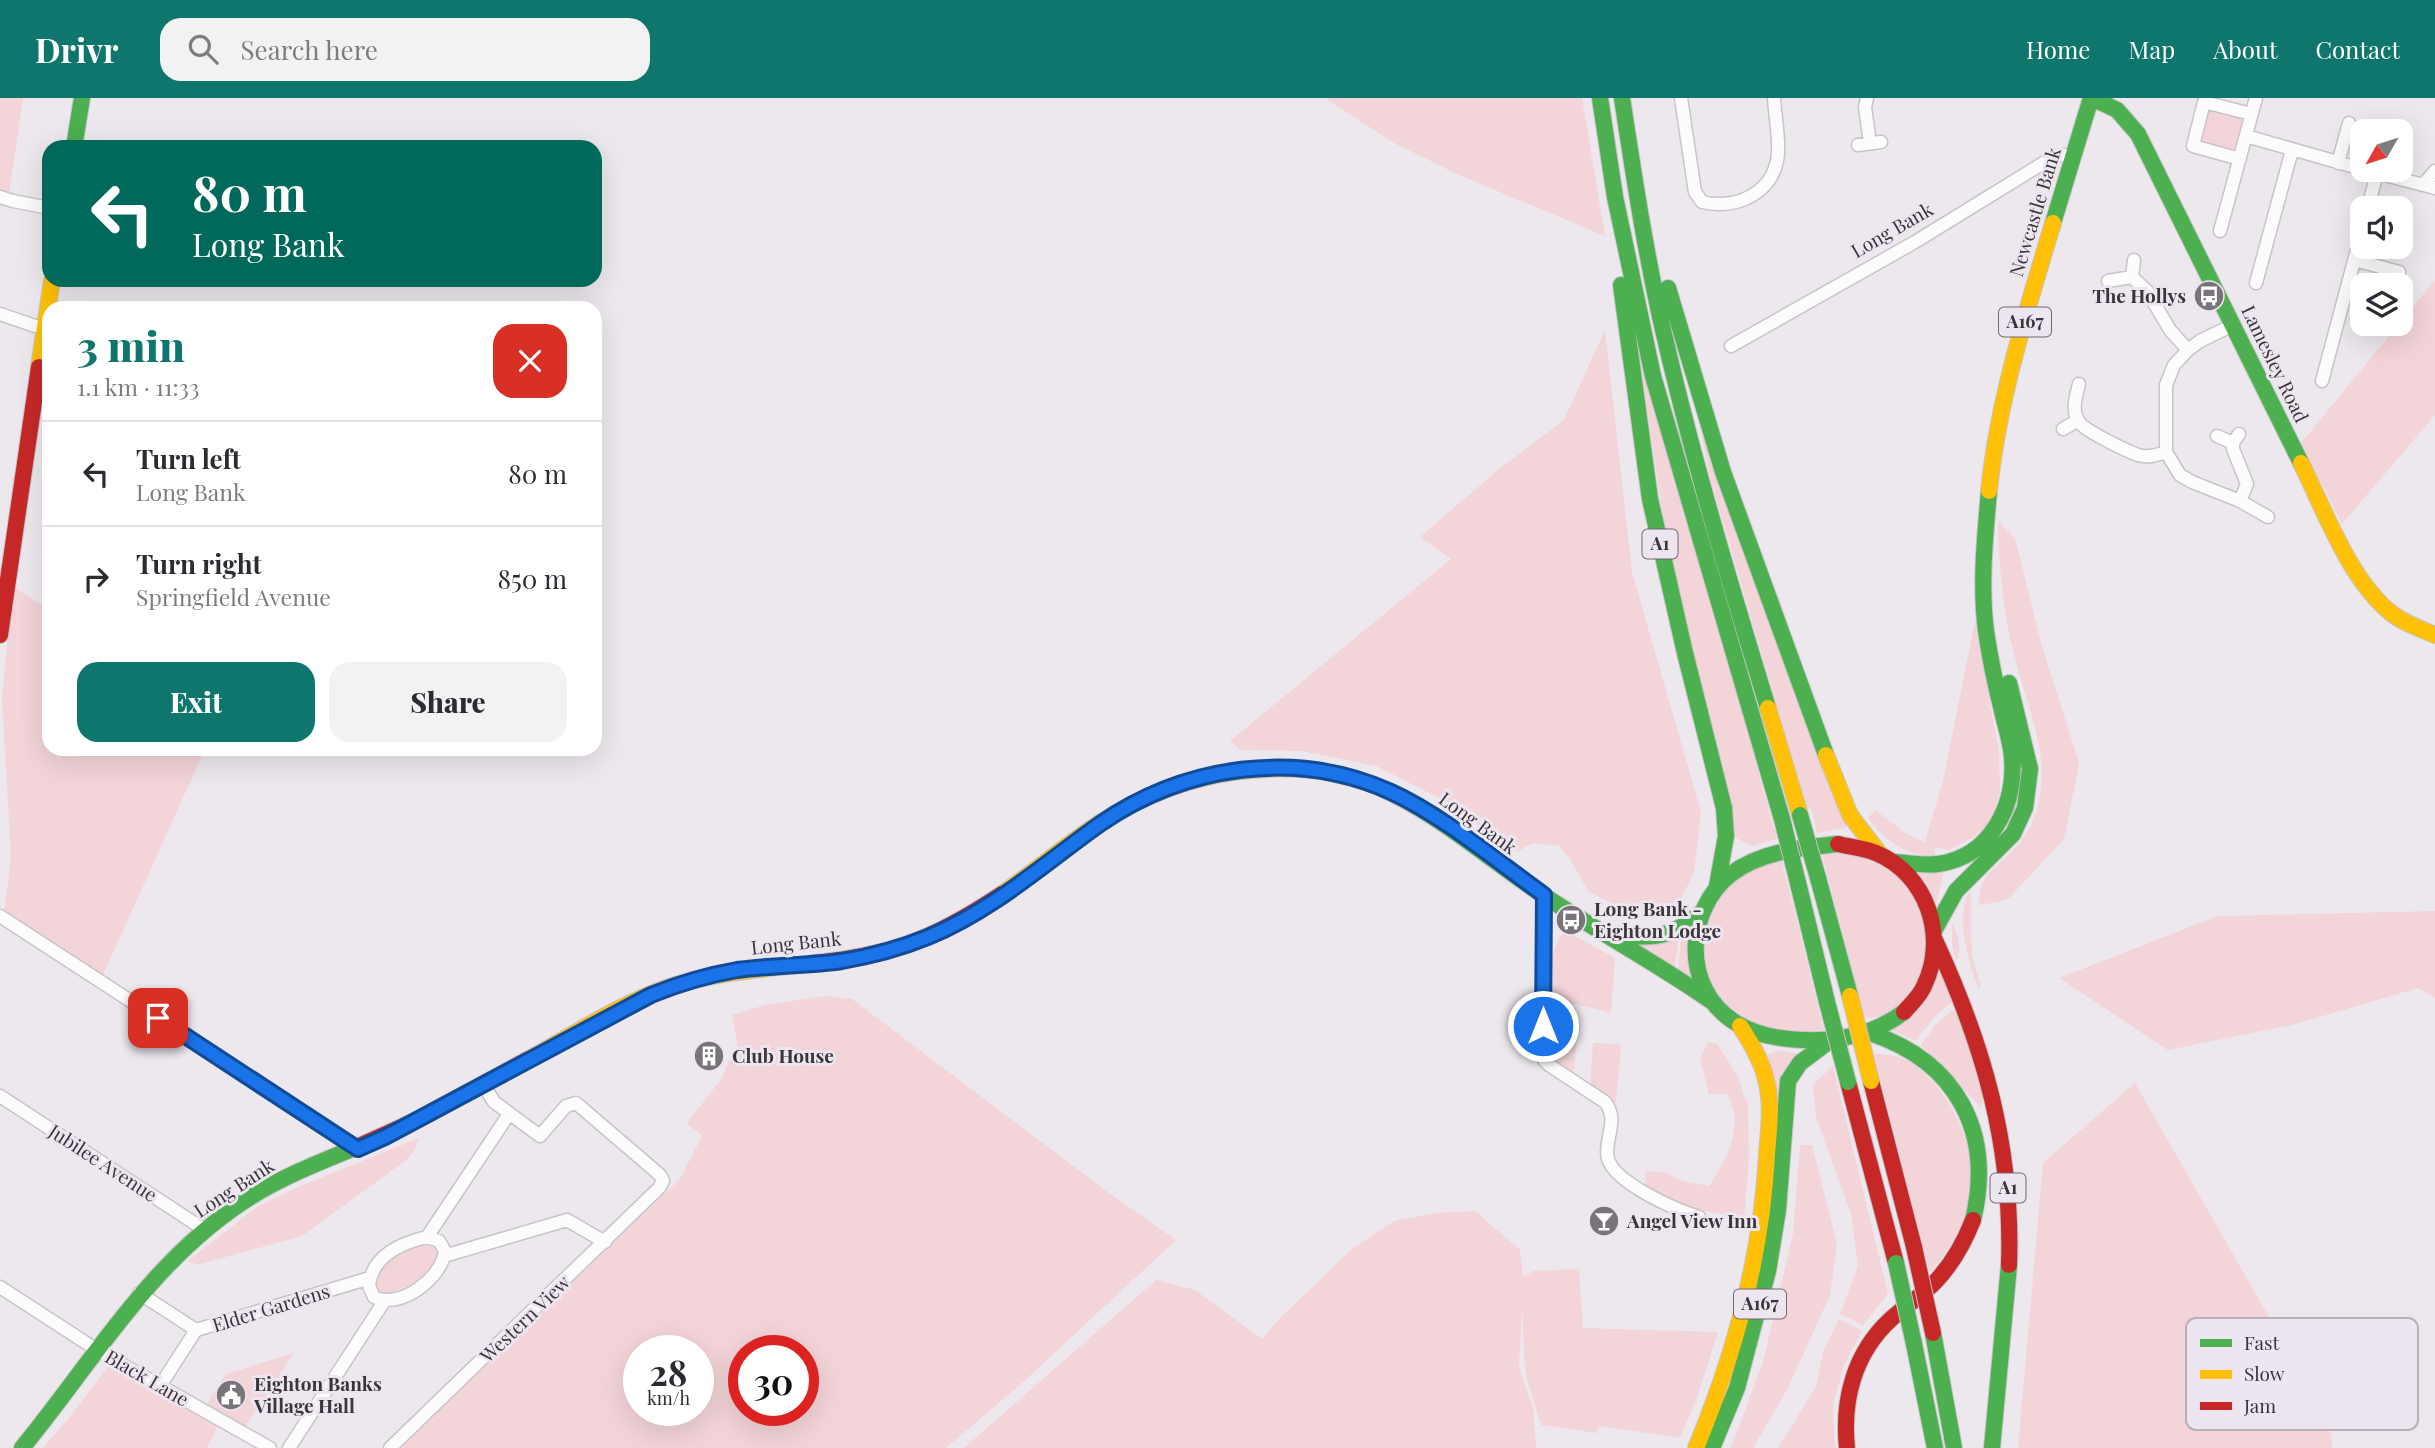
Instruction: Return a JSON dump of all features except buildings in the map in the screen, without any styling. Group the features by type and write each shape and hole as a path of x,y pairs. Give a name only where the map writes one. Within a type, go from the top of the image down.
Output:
{"main road":[{"path":"75,140 82,98"},
{"name":"A1","path":"1600,98 1615,197 1653,376 1782,819 1847,1082 1896,1263 1935,1448"},
{"path":"1622,98 1652,279 1671,365 1727,573 1800,815 1850,996 1914,1247 1955,1448"},
{"name":"Newcastle Bank","path":"1895,862 1936,864 1967,855 1977,849 1998,826 2009,803 2013,775 2012,756 1984,610 1985,544 1994,458 2030,302 2092,98"},
{"name":"Lamesley Road","path":"2092,98 2117,110 2138,134 2344,550 2369,592 2390,613 2414,628 2435,635"},
{"path":"1635,180 1723,472 1834,778 1850,815 1880,853"},
{"name":"A1","path":"1615,197 1623,309 1650,499 1726,816 1726,836 1717,886"},
{"path":"0,635 42,343"},
{"name":"Newcastle Bank","path":"1935,934 1956,891 2013,834 2020,821 2030,782 2027,753 1999,636 1985,544"},
{"name":"Long Bank","path":"22,1448 139,1293 205,1230 261,1191 385,1137 629,1005 672,986 735,971 854,959 929,936 979,910 1124,808 1193,778 1238,769 1280,767 1321,770 1391,792 1423,809 1544,895 1664,968 1715,1004"},
{"name":"A167","path":"1838,844 1880,853 1895,862 1919,887 1929,907 1935,934 1929,972 1919,994 1903,1013 1870,1033 1832,1040 1783,1039 1760,1034 1729,1018 1704,988 1696,960 1695,931 1701,913 1717,886 1753,861 1798,849 1838,844"},
{"name":"Long Bank","path":"1603,931 1642,938 1666,936 1682,928 1701,913"},
{"name":"A1","path":"1935,934 1964,1002 1987,1070 2007,1182 2008,1266 1992,1448"},
{"name":"A167","path":"1696,1448 1721,1387 1744,1308 1764,1200 1769,1100 1761,1062 1754,1046 1739,1025"},
{"name":"A1","path":"1847,1448 1847,1397 1857,1364 1886,1323 1935,1282 1957,1255 1973,1223 1980,1188 1979,1153 1975,1135 1969,1118 1950,1086 1931,1065 1913,1051 1870,1033"},
{"name":"A167","path":"1712,1448 1737,1388 1768,1271 1778,1210 1788,1081 1800,1063 1832,1040"}],"street":[{"path":"1681,98 1695,192 1702,202 1717,205 1747,200 1770,180 1778,155 1774,98"},
{"path":"1867,98 1865,107 1870,143"},
{"path":"2220,231 2256,98"},
{"path":"2240,159 2193,146 2204,102 2251,114"},
{"path":"2338,163 2349,123"},
{"path":"2246,136 2350,166"},
{"path":"2256,283 2292,150"},
{"name":"Long Bank","path":"1731,346 1915,242 2053,157 2073,156"},
{"path":"2410,182 2429,187 2435,171"},
{"path":"0,197 42,207"},
{"path":"2132,277 2134,260"},
{"path":"2322,381 2355,260 2399,272"},
{"path":"2132,277 2147,291 2169,330 2188,350"},
{"path":"2108,281 2132,277"},
{"path":"0,314 42,328"},
{"path":"2233,325 2200,341 2174,365 2166,385 2166,452 2174,468 2186,478 2240,501 2268,517"},
{"path":"2079,384 2074,402 2078,420 2087,429 2139,455 2154,456 2166,452"},
{"path":"2063,429 2078,420"},
{"path":"2217,436 2236,438 2234,454 2246,484 2240,501"},
{"path":"1544,895 1544,1060 1610,1107 1612,1118 1608,1159 1614,1168 1651,1198 1699,1217"},
{"path":"1,916 358,1149"},
{"path":"427,1237 509,1114 494,1102 483,1084"},
{"name":"Jubilee Avenue","path":"0,1096 205,1230"},
{"name":"Western View","path":"390,1448 605,1242 663,1181 660,1175 576,1103 566,1106 540,1136 509,1114"},
{"path":"444,1256 567,1220 605,1242"},
{"path":"427,1237 439,1241 443,1246 444,1256 440,1267 424,1285 407,1295 385,1300 374,1297 369,1286 376,1266 391,1251 405,1243 427,1237"},
{"name":"Elder Gardens","path":"160,1386 196,1330 370,1278"},
{"name":"Black Lane","path":"0,1287 97,1350 270,1448"},
{"path":"139,1293 196,1330"},
{"path":"289,1448 385,1300"}],"shaded area":[{"path":"0,98 23,98 9,195 0,192"},
{"path":"1325,98 1582,98 1605,236 1457,174 1394,143"},
{"path":"2210,109 2243,117 2236,151 2199,142"},
{"path":"2435,280 2435,415 2342,524 2301,443 2389,336 2413,336 2413,307"},
{"path":"1635,325 1777,839 1752,846 1736,838 1666,539"},
{"path":"1605,330 1632,572 1701,812 1694,873 1679,902 1656,910 1627,911 1588,891 1571,860 1559,846 1532,843 1517,852 1443,800 1376,766 1302,751 1241,750 1230,741 1451,559 1420,537 1498,470 1564,420"},
{"path":"1692,385 1848,825 1845,828 1817,833 1811,808 1807,809 1710,477"},
{"path":"1998,521 2015,538 2041,643 2079,763 2064,839 2009,898 1979,905 1985,878 2017,846 2030,827 2038,804 2042,772 2038,739 2015,658 2005,607"},
{"path":"13,586 42,605 42,756 202,756 103,975 4,914 11,857 2,699"},
{"path":"1975,622 1999,752 2000,794 1986,826 1974,837 1949,850 1934,847 1935,855 1915,853 1897,846 1868,818 1875,810 1908,835 1925,842 1943,781"},
{"path":"1853,852 1885,868 1908,884 1917,899 1929,940 1923,967 1910,994 1890,1013 1878,1017 1864,1017 1822,854"},
{"path":"1782,861 1824,1030 1775,1029 1753,1022 1734,1011 1719,996 1709,977 1705,954 1707,927 1719,898 1735,879"},
{"path":"1915,869 1944,872 1936,904 1928,886"},
{"path":"1971,890 1971,941 1981,987 1978,988 1967,952 1963,925 1963,912"},
{"path":"2435,911 2435,998 2418,988 2292,1025 2168,1050 2059,978 2218,916"},
{"path":"1952,922 1959,941 1957,961 1952,945"},
{"path":"1565,931 1615,958 1611,1013 1549,997 1553,953"},
{"path":"1687,934 1694,980 1678,971 1681,937"},
{"path":"1626,939 1677,939 1674,968"},
{"path":"1940,967 1955,1000 1937,1014 1915,1041 1892,1030"},
{"path":"824,996 852,999 1109,1193 1176,1240 1022,1383 946,1448 401,1448 680,1179 702,1136 687,1123 722,1078 731,1057 739,1054 732,1015 766,1005"},
{"path":"1958,1006 1983,1098 1981,1107 1921,1045 1936,1024"},
{"path":"1550,1013 1579,1020 1573,1077 1550,1058"},
{"path":"1708,1042 1717,1044 1739,1078 1744,1097 1748,1101 1749,1160 1744,1218 1681,1205 1646,1188 1645,1171 1664,1172 1682,1181 1709,1186 1728,1153 1734,1130 1732,1106 1727,1094 1709,1094 1700,1060"},
{"path":"1593,1043 1619,1044 1621,1047 1616,1103 1590,1087"},
{"path":"1779,1050 1800,1054 1779,1119 1767,1055"},
{"path":"1874,1054 1901,1058 1912,1063 1939,1089 1959,1121 1970,1158 1970,1195 1966,1213 1951,1244 1930,1273"},
{"path":"1833,1066 1888,1294 1863,1325 1840,1314 1858,1266 1851,1214 1816,1117 1813,1085"},
{"path":"2135,1083 2270,1318 2186,1318 2186,1430 2330,1430 2333,1448 2018,1448 2043,1163"},
{"path":"419,1138 414,1151 405,1161 302,1236 196,1265 188,1261 257,1207 298,1187"},
{"path":"1800,1145 1812,1145 1837,1244 1830,1295 1788,1388 1753,1448 1731,1448 1763,1362 1793,1234"},
{"path":"1475,1211 1520,1250 1523,1277 1533,1271 1579,1269 1583,1328 1718,1332 1696,1401 1680,1438 1600,1426 1596,1433 1541,1425 1527,1379 1522,1305 1519,1368 1533,1408 1536,1448 964,1448 1156,1280 1195,1290 1262,1339 1278,1320 1352,1249 1394,1221 1436,1213"},
{"path":"429,1244 435,1246 437,1256 435,1265 429,1272 401,1289 384,1295 378,1293 374,1282 390,1260 411,1248"},
{"path":"1839,1319 1862,1331 1844,1365 1833,1405 1835,1448 1778,1448 1816,1387 1823,1352"},
{"path":"294,1353 245,1427 207,1404 226,1374"},
{"path":"110,1364 218,1426 207,1448 43,1448"}],"traffic: fast":[{"path":"75,140 82,98"},
{"path":"1600,98 1615,197 1653,376 1782,819"},
{"path":"1622,98 1646,246 1675,381 1768,708"},
{"path":"2053,223 2091,98"},
{"path":"2092,98 2117,110 2138,134 2301,463"},
{"path":"1621,285 1650,499 1724,808 1726,836 1717,886"},
{"path":"1668,288 1723,472 1826,755"},
{"path":"1895,862 1938,864 1972,851 1996,826 2009,793 2012,775 2011,752 1991,662 1984,614 1984,561 1989,491"},
{"path":"1935,929 1956,891 2013,834 2025,808 2030,769 2009,683"},
{"path":"1314,770 1365,782 1403,799 1446,825 1546,897 1714,1003"},
{"path":"1800,815 1818,878"},
{"path":"1782,819 1798,883"},
{"path":"1838,844 1782,852 1755,860 1731,874 1716,889 1705,907 1698,927 1698,969 1705,989 1716,1006 1733,1021 1764,1035 1786,1039 1820,1040 1854,1036 1875,1029 1904,1012"},
{"path":"1818,878 1850,996"},
{"path":"1798,883 1827,1002"},
{"path":"1617,934 1642,937 1662,935 1681,927 1701,913"},
{"path":"1827,1002 1848,1082"},
{"path":"1870,1033 1900,1046 1926,1062 1946,1082 1962,1104 1973,1130 1978,1158 1978,1188 1973,1220"},
{"path":"1712,1448 1737,1388 1768,1271 1778,1210 1788,1081 1800,1063 1832,1039"},
{"path":"22,1448 127,1312 184,1249 216,1221 265,1188 359,1146"},
{"path":"1896,1263 1914,1344"},
{"path":"1992,1448 2009,1265"},
{"path":"1933,1333 1954,1448"},
{"path":"1914,1344 1935,1448"}],"traffic: slow":[{"path":"1989,491 2006,389 2053,223"},
{"path":"49,301 51,287"},
{"path":"39,367 42,347"},
{"path":"2301,463 2350,563 2376,599 2407,623 2435,635"},
{"path":"1768,708 1800,815"},
{"path":"1826,755 1850,815 1879,853"},
{"path":"1002,894 1098,824 1149,796 1202,778 1229,773 1256,769 1314,770"},
{"path":"527,1060 651,994 706,977 769,968"},
{"path":"1850,996 1871,1081"},
{"path":"1696,1448 1723,1377 1744,1304 1753,1266 1764,1191 1770,1119 1769,1093 1760,1061 1740,1026"}],"traffic: jam":[{"path":"0,635 39,367"},
{"path":"1838,844 1871,851 1894,863 1920,891 1928,909 1933,928 1931,967 1922,990 1904,1012"},
{"path":"769,968 853,958 902,946 954,923 1002,894"},
{"path":"1935,940 1968,1019 1992,1098 2006,1179 2009,1265"},
{"path":"359,1146 417,1120 527,1060"},
{"path":"1871,1081 1914,1247"},
{"path":"1848,1082 1896,1263"},
{"path":"1847,1448 1849,1395 1859,1362 1878,1332 1942,1274 1966,1237 1973,1220"},
{"path":"1914,1247 1933,1333"}],"place":[{"name":"The Hollys","path":"2209,296"},
{"name":"Long Bank - Eighton Lodge","path":"1571,920"},
{"name":"Club House","path":"709,1056"},
{"name":"Angel View Inn","path":"1604,1221"},
{"name":"Eighton Banks Village Hall","path":"231,1395"}],"route":[{"path":"158,1018 358,1149 629,1005 672,986 735,971 842,961 929,936 979,910 1124,808 1193,778 1238,769 1280,767 1321,770 1391,792 1423,809 1544,895 1543,1026"}]}
